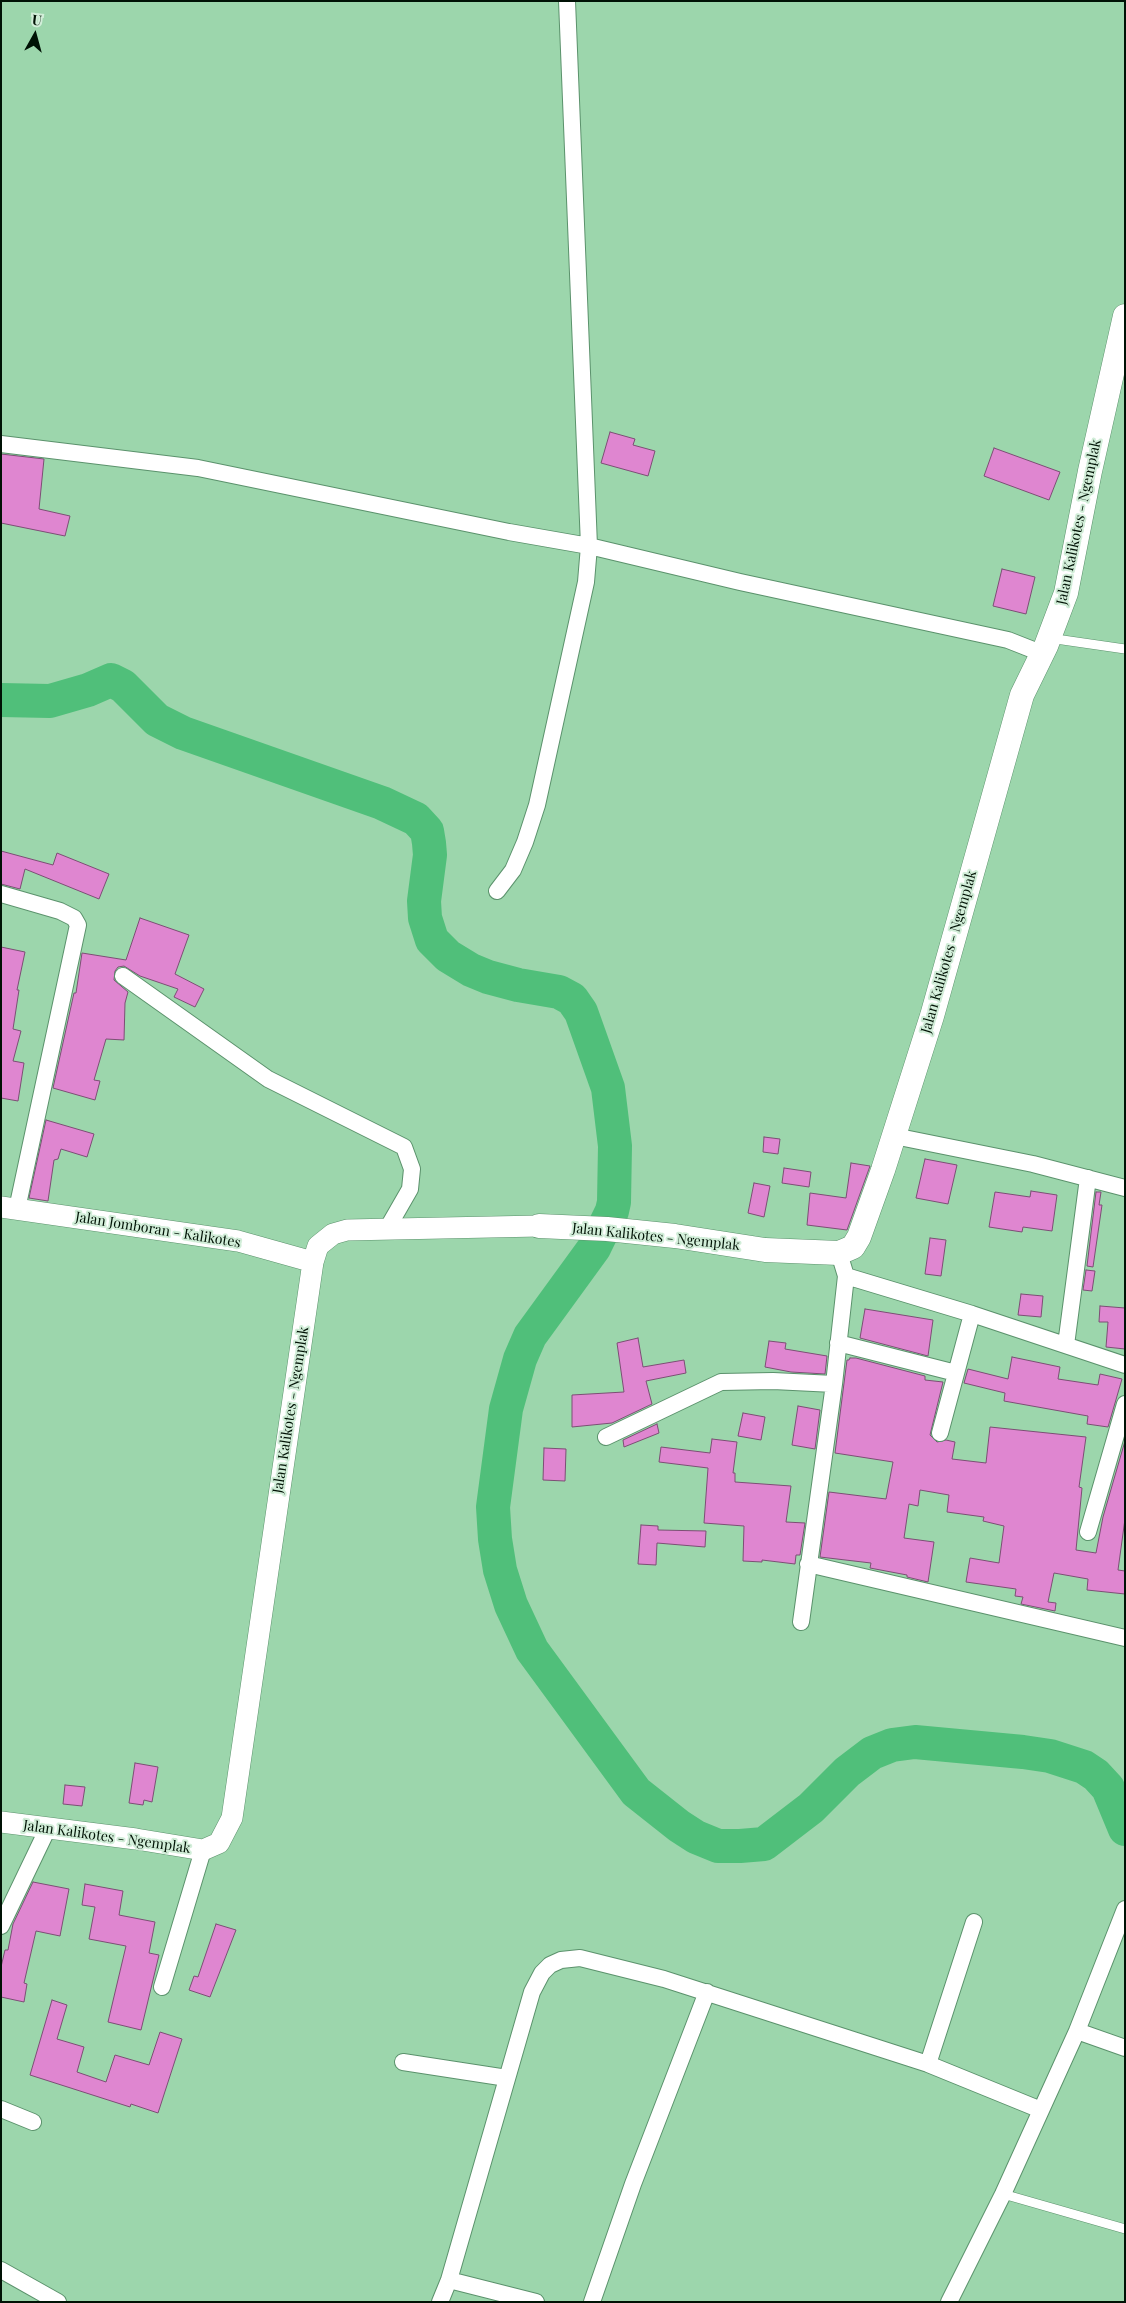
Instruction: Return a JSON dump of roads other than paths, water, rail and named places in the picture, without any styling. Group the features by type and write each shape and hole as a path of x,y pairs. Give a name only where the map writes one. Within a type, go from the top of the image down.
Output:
{"main road":[{"name":"Jalan Kalikotes - Ngemplak","path":"539,1226 607,1229 674,1236 765,1250 839,1253 853,1247 859,1237 894,1136 932,1016 1022,695 1045,646 1066,593 1090,471 1125,316"}],"street":[{"path":"497,891 513,870 525,842 537,804 586,582 589,546 567,1"},
{"path":"1,444 198,468 509,532 589,546 740,582 1008,640 1045,646"},
{"path":"1,894 60,911 74,918 78,925 9,1208"},
{"path":"123,976 268,1079 404,1147 412,1169 410,1189 387,1229"},
{"path":"894,1136 1033,1164 1125,1188"},
{"path":"1066,1345 1088,1178"},
{"name":"Jalan Jomboran - Kalikotes","path":"9,1208 238,1241 313,1262"},
{"name":"Jalan Kalikotes - Ngemplak","path":"1,1822 136,1839 203,1850 219,1843 232,1818 313,1262 318,1246 333,1234 348,1230 539,1226"},
{"path":"801,1622 834,1384 846,1276 839,1253"},
{"path":"846,1276 972,1314 1125,1365"},
{"path":"940,1433 972,1314"},
{"path":"838,1344 956,1373"},
{"path":"606,1437 721,1382 773,1381 834,1384"},
{"path":"1088,1532 1125,1404"},
{"path":"808,1564 1125,1638"},
{"path":"1,1926 48,1828"},
{"path":"162,1987 203,1850"},
{"path":"949,2302 1003,2194 1077,2032 1125,1909"},
{"path":"928,2064 974,1922"},
{"path":"440,2302 449,2280 536,1981 550,1965 561,1960 580,1958 614,1965 707,1992 928,2064 1041,2110"},
{"path":"592,2302 633,2184 707,1992"},
{"path":"1077,2032 1125,2048"},
{"path":"403,2062 507,2078"},
{"path":"1,2109 33,2122"},
{"path":"1,2270 58,2302"},
{"path":"449,2280 536,2302"}],"lane":[{"path":"1045,646 1125,649"},
{"path":"1003,2194 1125,2229"}],"waterway":[{"path":"1,700 50,701 88,690 111,680 123,686 157,720 183,733 382,803 416,819 427,831 429,843 430,855 424,901 425,918 432,940 448,956 471,970 518,985 559,992 572,999 581,1012 608,1088 615,1146 614,1202 612,1211 594,1248 530,1336 520,1359 506,1409 493,1507 495,1539 500,1570 511,1605 532,1650 636,1792 679,1826 696,1837 718,1846 764,1844 811,1808 847,1772 872,1753 892,1745 915,1742 1023,1752 1050,1756 1084,1767 1096,1775 1108,1788 1125,1829"}]}
